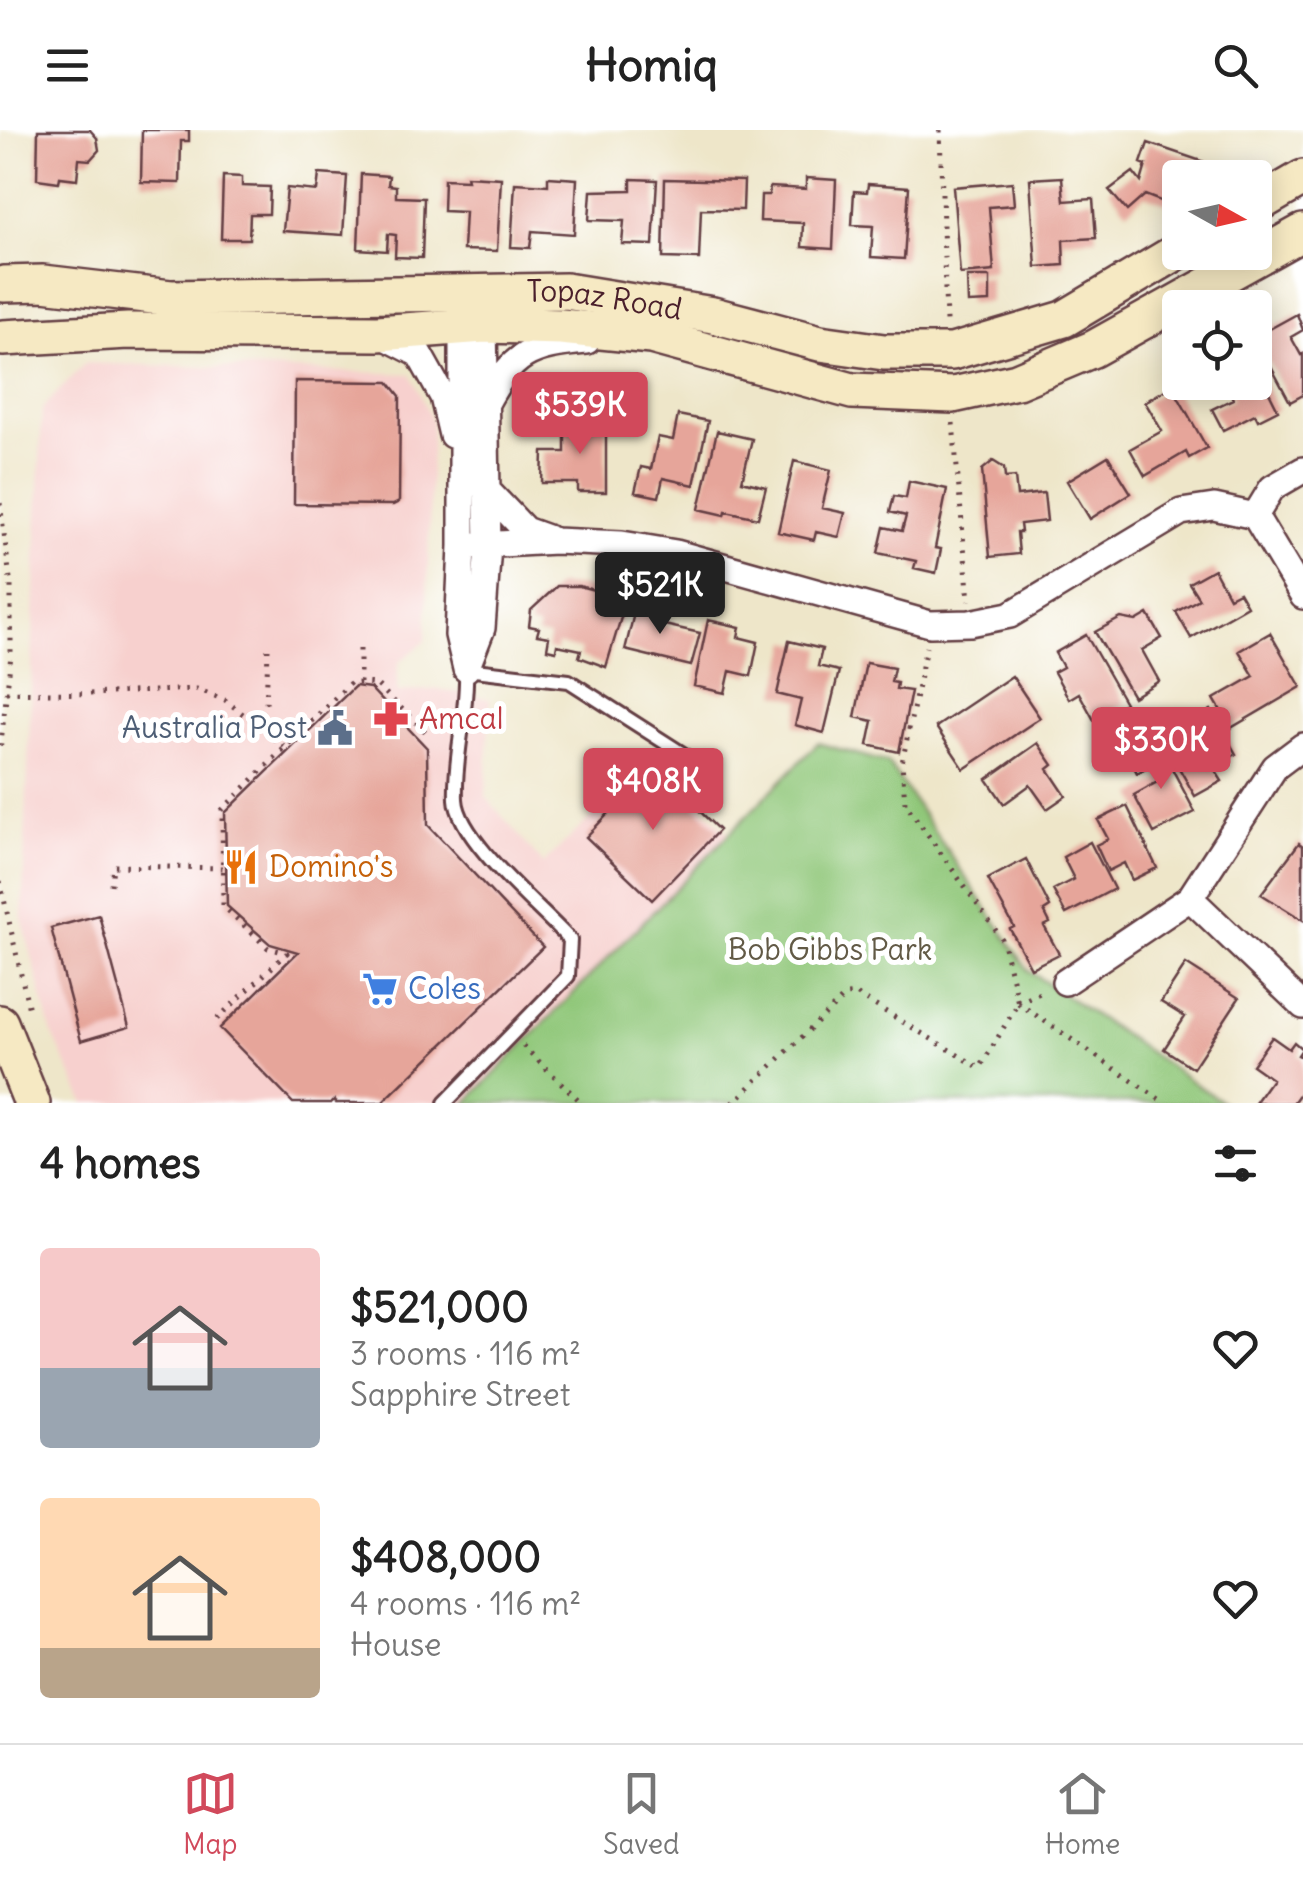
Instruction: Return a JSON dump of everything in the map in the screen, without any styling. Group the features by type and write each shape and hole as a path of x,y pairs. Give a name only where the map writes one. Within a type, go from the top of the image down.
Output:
{"street":[{"path":"1272,196 1303,178"},
{"name":"Topaz Road","path":"2,281 43,282 171,298 473,315 651,336 852,390 953,395 1016,381 1092,349 1303,232"},
{"name":"Topaz Road","path":"2,340 128,331 378,334 566,291 713,315 820,343 884,352 952,352 1064,319 1162,261"},
{"path":"2,281 9,302 9,320 2,340"},
{"path":"466,669 482,628 488,546 484,409 473,315"},
{"path":"466,669 458,635 460,470 473,315"},
{"path":"378,334 419,354 443,397 460,470"},
{"name":"Topaz Road","path":"484,409 503,371 541,345 651,336"},
{"path":"1255,516 1272,488 1303,470"},
{"path":"485,488 525,530 555,541"},
{"path":"462,546 555,541 622,544 676,553 930,624 970,623 1010,615 1180,512 1214,506 1255,516 1303,596"},
{"path":"1065,982 1190,898 1275,768 1303,746"},
{"path":"1190,898 1303,1006"},
{"path":"16,1023 32,1103"}],"lane":[{"path":"445,1103 568,976 570,940 470,838 456,803 468,696 466,669 570,681 682,754"}],"path":[{"path":"940,130 946,326 952,352"},
{"path":"953,395 953,437 970,623"},
{"path":"0,503 11,586 11,654 0,751"},
{"path":"930,624 902,764 904,803 1002,939 1018,1003 1165,1103"},
{"path":"360,647 360,682"},
{"path":"254,720 266,706 268,649"},
{"path":"216,1019 287,953 268,948 223,906 222,810 288,749 351,682 376,684 427,733"},
{"path":"6,692 197,690 225,700 288,749"},
{"path":"110,885 113,866 223,868"},
{"path":"0,881 23,992 16,1023"},
{"path":"733,1103 846,996 856,994 980,1068 1018,1003"},
{"path":"510,1034 582,1103"}],"shaded area":[{"path":"85,363 411,374 432,421 426,641 398,663 397,692 439,689 490,699 486,797 543,864 653,757 730,835 465,1103 85,1103 51,1031 22,918 42,409"}],"green space":[{"name":"Bob Gibbs Park","path":"818,743 888,763 1029,971 1224,1103 466,1103"}],"building":[{"path":"38,130 90,130 97,138 99,150 90,160 79,159 77,179 37,179"},
{"path":"142,130 189,130 189,141 181,141 180,183 141,182"},
{"path":"1148,143 1198,160 1162,160 1162,202 1145,195 1127,211 1109,190 1133,172 1141,182 1146,165 1141,163"},
{"path":"319,174 347,176 343,235 283,231 287,188 317,191"},
{"path":"361,174 389,176 388,185 396,186 396,197 424,198 422,258 395,257 396,235 388,234 387,251 358,249"},
{"path":"223,176 242,177 242,186 270,187 269,214 250,214 249,239 221,239"},
{"path":"466,176 501,178 497,251 463,250 465,212 443,211 444,179 467,180"},
{"path":"548,177 577,179 574,234 532,231 530,248 511,247 515,183 548,185"},
{"path":"1062,177 1064,201 1093,199 1096,238 1063,240 1064,265 1036,267 1030,179"},
{"path":"806,178 836,180 833,249 802,247 803,223 760,221 761,195 769,195 770,187 806,189"},
{"path":"631,179 657,180 653,245 622,244 624,221 589,220 591,191 631,190"},
{"path":"665,179 744,181 743,210 701,209 699,259 663,258"},
{"path":"1012,182 1014,205 989,207 994,271 960,274 953,187"},
{"path":"868,184 909,187 904,259 871,257 873,226 852,225 854,191 867,192"},
{"path":"967,277 990,277 990,302 968,303"},
{"path":"1297,314 1303,330 1291,337 1303,354 1303,395 1290,402 1272,369 1272,328"},
{"path":"295,381 389,382 400,396 399,502 294,504"},
{"path":"1162,392 1162,400 1180,400 1207,448 1189,458 1186,452 1145,476 1130,449 1162,431 1145,402"},
{"path":"1272,398 1278,410 1258,420 1255,414 1223,430 1212,409 1231,400"},
{"path":"678,415 708,421 694,485 663,478 659,497 635,492 641,467 651,469 658,437 673,440"},
{"path":"565,419 606,419 606,492 578,492 578,483 542,483 543,452 565,452"},
{"path":"717,431 752,439 742,481 766,487 758,518 699,509"},
{"path":"1108,456 1131,493 1090,519 1067,481"},
{"path":"794,461 831,470 822,508 845,513 839,537 816,532 814,540 778,532"},
{"path":"993,461 1004,468 1005,478 1015,477 1017,496 1044,493 1047,521 1020,524 1019,554 990,557 982,470"},
{"path":"909,481 947,489 935,548 941,549 936,573 914,568 916,561 878,553 884,527 902,531 906,516 890,512 894,496 906,498"},
{"path":"1214,569 1229,597 1239,592 1247,606 1191,638 1176,612 1199,599 1189,583"},
{"path":"557,586 579,586 605,593 606,587 629,591 606,667 579,657 581,650 557,645 556,651 547,649 549,637 537,635 539,628 529,626 531,610"},
{"path":"637,601 664,607 660,624 700,633 691,666 625,650"},
{"path":"1148,614 1162,638 1142,650 1159,681 1133,697 1095,632 1121,618 1136,621"},
{"path":"708,620 740,627 738,637 758,642 751,676 730,671 725,693 694,686"},
{"path":"1270,633 1301,687 1231,728 1214,699 1254,676 1239,651"},
{"path":"1086,635 1125,703 1094,720 1079,693 1069,699 1054,672 1063,667 1055,653"},
{"path":"789,641 822,649 818,666 839,671 824,733 795,725 801,700 777,694"},
{"path":"866,663 894,668 891,682 897,683 896,689 911,691 899,752 868,745 873,721 855,717"},
{"path":"1012,676 1040,718 964,769 936,727"},
{"path":"355,686 370,688 427,748 428,825 543,947 382,1103 293,1103 220,1028 298,952 270,944 227,906 225,813"},
{"path":"1211,710 1236,754 1213,767 1222,781 1195,796 1170,752 1197,737 1189,723"},
{"path":"1038,743 1053,765 1048,769 1066,796 1047,809 1030,785 1004,804 987,779"},
{"path":"1159,744 1195,812 1154,833 1134,795 1161,780 1153,764 1137,773 1130,759"},
{"path":"654,766 719,830 652,900 586,837"},
{"path":"1127,806 1157,868 1132,880 1124,863 1108,871 1096,845 1108,839 1098,820"},
{"path":"1090,842 1114,889 1066,914 1053,890 1074,879 1063,857"},
{"path":"1299,843 1303,846 1303,920 1261,894"},
{"path":"1026,859 1050,907 1044,911 1050,923 1044,926 1059,954 1031,968 988,879"},
{"path":"99,915 129,1027 81,1041 51,928"},
{"path":"1186,964 1239,998 1193,1068 1164,1049 1185,1017 1161,1002"},
{"path":"1272,1037 1289,1049 1294,1042 1302,1049 1298,1055 1303,1058 1303,1089 1293,1103 1255,1103 1272,1079 1252,1065"}],"place":[{"name":"Amcal","path":"391,719"},
{"name":"Australia Post","path":"335,728"},
{"name":"Domino's","path":"241,867"},
{"name":"Coles","path":"380,989"}]}
